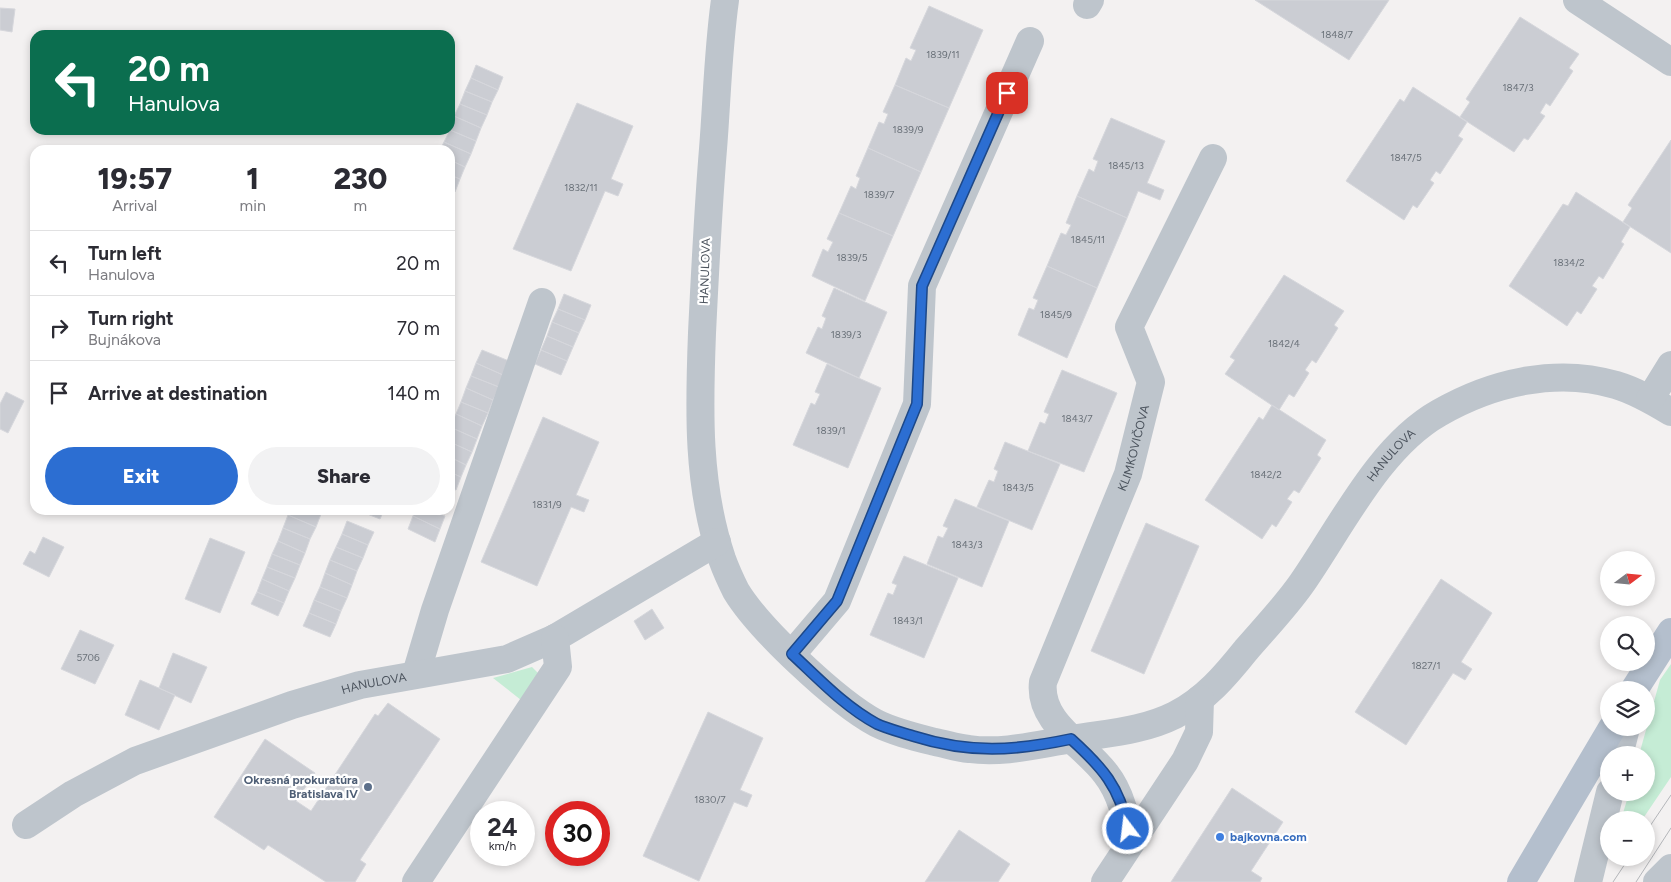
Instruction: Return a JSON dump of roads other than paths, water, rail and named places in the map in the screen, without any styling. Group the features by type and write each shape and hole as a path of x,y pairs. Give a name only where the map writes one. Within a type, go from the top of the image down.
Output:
{"main road":[{"path":"1640,681 1671,632"},
{"path":"1521,882 1607,736"}],"street":[{"name":"HANULOVA","path":"725,0 719,43 716,116 707,225 700,404 701,452 706,498 717,542 736,590 746,604 792,654 839,698 877,724 923,739 968,749 995,750 1039,746 1071,739 1133,730 1174,716 1200,699 1223,678 1300,586 1372,476 1424,422 1478,393 1497,386 1544,378 1599,381 1626,388 1660,406"},
{"path":"1577,0 1671,62"},
{"path":"792,654 837,601 917,404 922,286 1030,41"},
{"name":"KLIMKOVIČOVA","path":"1131,842 1126,816 1117,792 1107,774 1071,739 1048,712 1042,690 1043,682 1128,474 1151,382 1129,327 1213,158"},
{"path":"416,674 435,610 542,302"},
{"path":"1660,406 1671,365"},
{"name":"HANULOVA","path":"26,825 72,794 135,760 292,705 360,684 507,658 555,638 717,542"},
{"path":"416,882 558,667 555,638"},
{"path":"1105,882 1186,761 1199,732 1200,699"},
{"path":"1588,882 1608,801"},
{"path":"1658,882 1671,868"}],"tram line":[{"path":"1655,819 1671,795"},
{"path":"1636,882 1671,828"},
{"path":"1613,882 1624,866"}],"place":[{"name":"Okresná prokuratúra Bratislava IV","path":"368,787"},
{"name":"bajkovna.com","path":"1220,837"}]}
